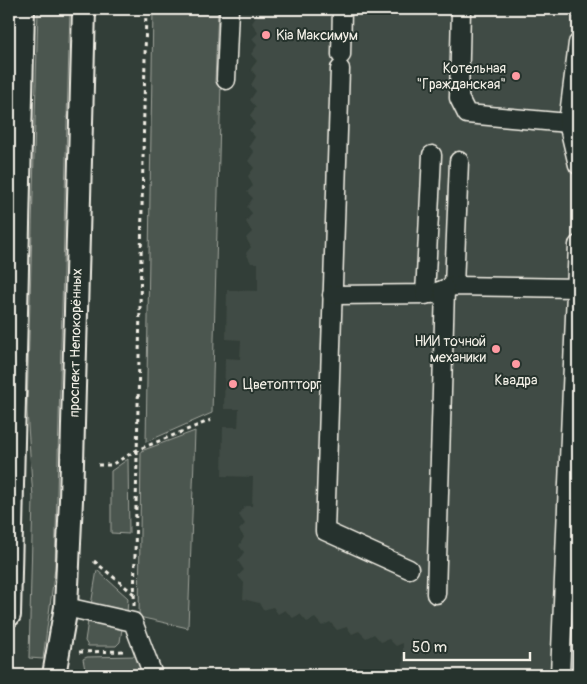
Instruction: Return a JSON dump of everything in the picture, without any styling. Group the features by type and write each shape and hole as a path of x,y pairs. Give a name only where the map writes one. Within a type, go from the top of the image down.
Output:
{"main road":[{"path":"9,616 15,75 23,9"},
{"name":"проспект Непокорённых","path":"54,675 66,608 71,500 84,9"}],"lane":[{"path":"226,80 228,9"},
{"path":"342,9 325,531 409,569"},
{"path":"461,9 458,98 467,114 568,122"},
{"path":"578,43 568,122 578,165"},
{"path":"425,295 432,155"},
{"path":"436,594 450,288 460,162"},
{"path":"560,675 577,314 578,245"},
{"path":"332,295 425,295 450,288 577,288"},
{"path":"66,608 133,622 153,675"}],"path":[{"path":"79,652 126,652 133,622 146,9"},
{"path":"98,465 111,465 137,450 211,420"},
{"path":"94,561 134,594"}],"shaded area":[{"path":"38,9 70,9 55,568 43,659 29,658 33,498 27,411"},
{"path":"153,9 218,9 215,82 221,83 212,413 146,442"},
{"path":"253,9 578,9 578,675 403,675 403,643 396,646 389,639 381,642 374,634 366,638 359,631 352,634 347,627 337,630 330,622 322,626 315,618 307,622 300,614 293,618 285,610 278,614 273,607 263,610 259,603 243,599 244,583 238,576 244,570 238,561 244,552 239,546 244,537 239,530 245,524 239,515 245,506 252,506 253,477 222,476 223,427 238,427 239,409 224,409 225,358 240,359 241,340 226,339 227,290 258,291 258,263 251,263 246,253 251,247 246,238 252,232 246,222 252,213 247,207 253,198 247,192 253,186 248,176 254,168 248,161 254,152 249,146 255,137 249,130 255,124 250,115 256,107 250,100 256,91 251,85 256,76 251,69 257,61 251,54 257,45 252,39 258,33 252,23 258,14"},
{"path":"195,431 188,628 139,617 141,451"},
{"path":"128,459 129,534 111,533 111,471"},
{"path":"97,570 128,598 127,614 91,605"},
{"path":"88,621 122,629 120,642 116,646 88,646 85,641"},
{"path":"138,656 144,675 86,675 83,659 87,657"}],"place":[{"name":"Kia Максимум","path":"266,35"},
{"name":"Котельная \"Гражданская\"","path":"516,76"},
{"name":"НИИ точной механики","path":"496,349"},
{"name":"Квадра","path":"516,364"},
{"name":"Цветоптторг","path":"233,384"}]}
